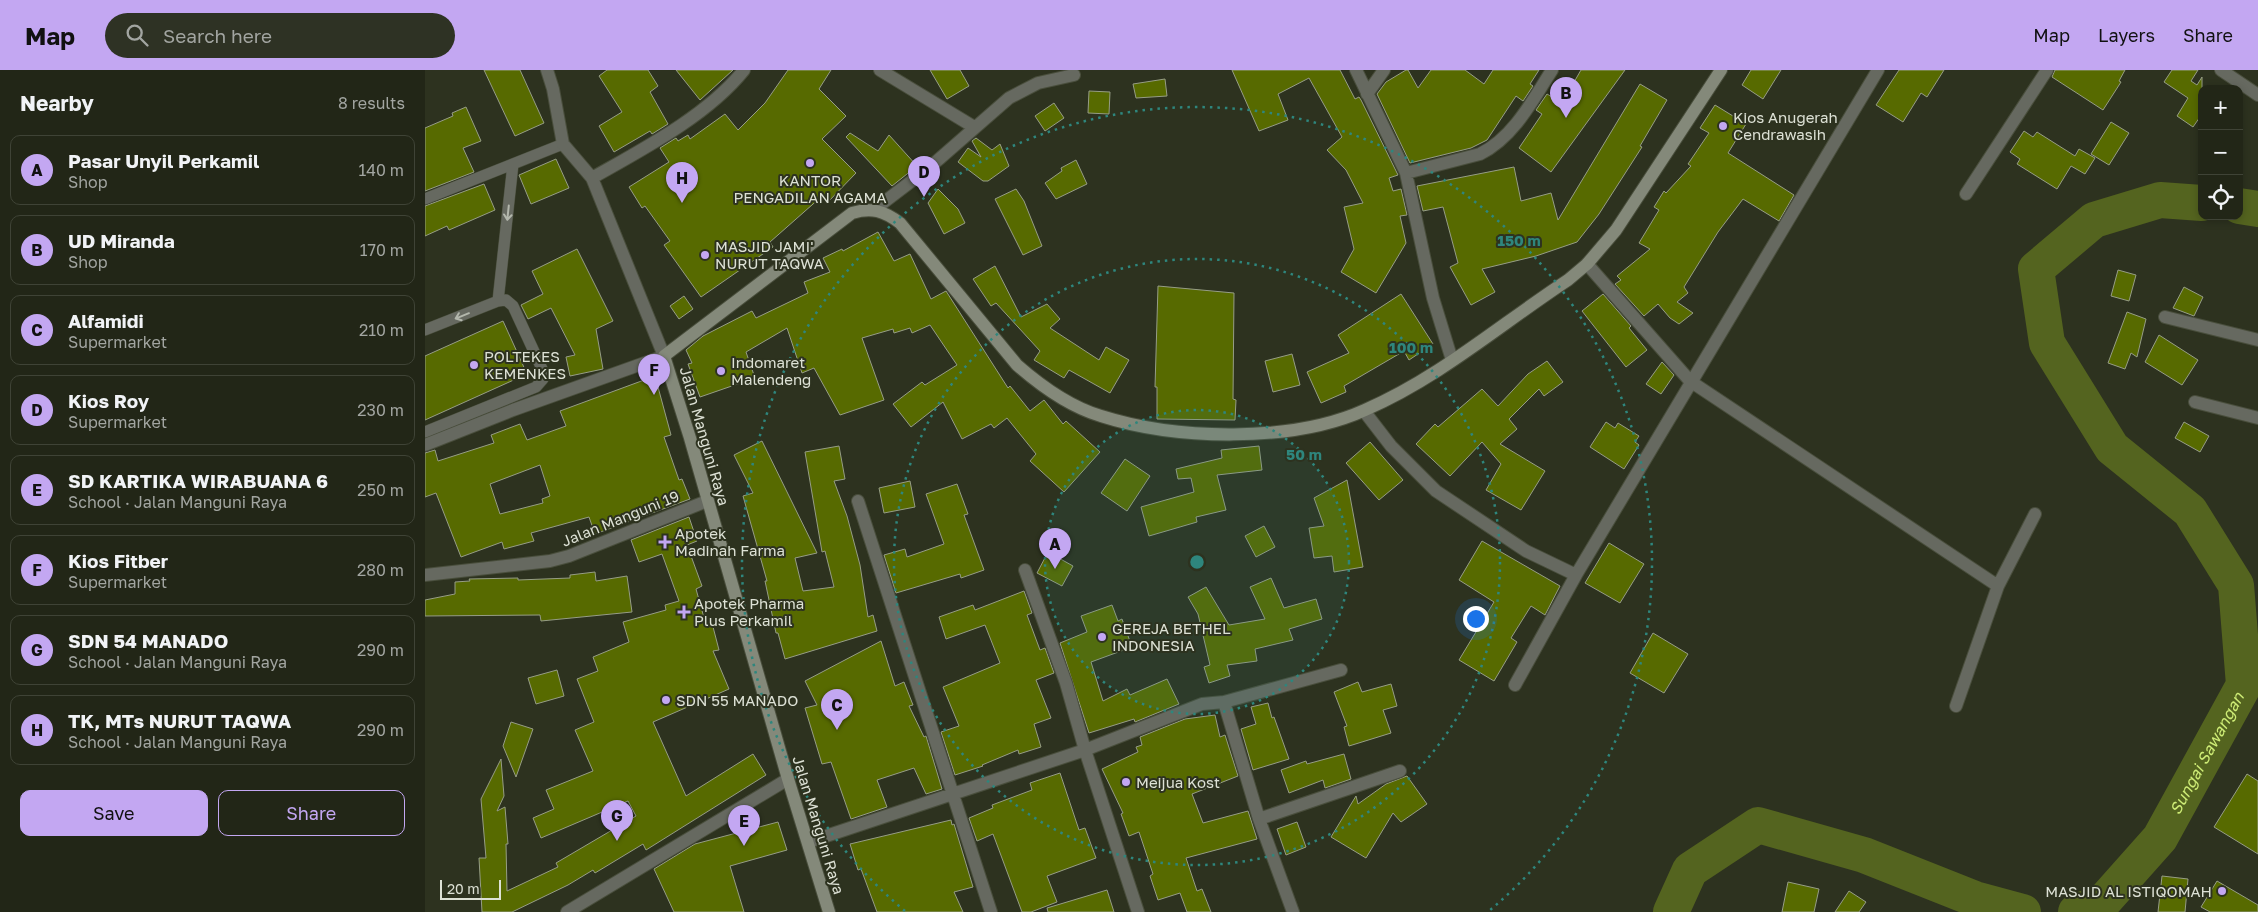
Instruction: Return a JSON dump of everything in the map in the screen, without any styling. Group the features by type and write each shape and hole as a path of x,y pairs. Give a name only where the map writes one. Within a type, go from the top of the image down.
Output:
{"street":[{"path":"547,70 553,89 563,144"},
{"path":"592,178 637,153 691,118 731,85 744,70"},
{"path":"880,70 974,127"},
{"path":"1356,70 1406,174 1433,298 1452,360"},
{"path":"1367,94 1384,70"},
{"path":"1406,174 1480,154 1491,149 1505,137 1521,117 1552,70"},
{"path":"425,445 513,410 664,356 852,214 866,209 875,209 901,223 1017,365 1050,390 1076,406 1099,416 1169,431 1214,434 1305,428 1364,411 1417,383 1452,360 1569,280 1587,264 1629,212 1721,70"},
{"path":"1515,684 1576,575 1690,381 1878,70"},
{"path":"1967,194 2047,70"},
{"path":"2221,70 2258,95"},
{"path":"875,209 930,167 974,127 1016,93 1038,83 1074,75"},
{"name":"Jalan Manguni Raya","path":"563,144 592,178 664,356 829,912"},
{"path":"1587,264 1690,381 1998,586"},
{"path":"2165,317 2258,340"},
{"path":"2195,402 2258,418"},
{"path":"1364,411 1391,446 1436,491 1526,551 1576,575"},
{"path":"858,500 991,912"},
{"name":"Jalan Manguni 19","path":"425,574 550,561 569,556 707,501"},
{"path":"1956,706 1998,586 2035,514"},
{"path":"1025,570 1066,683 1085,750 1138,912"},
{"path":"808,842 1085,750 1202,704 1223,702 1341,670"},
{"path":"1223,702 1259,819 1293,912"},
{"path":"1259,819 1400,771"},
{"path":"567,912 788,779"}],"lane":[{"path":"425,199 563,144"},
{"path":"498,301 513,164"},
{"path":"425,330 498,301 506,300 513,306 543,371 543,379 540,384 528,391 425,432"}],"building":[{"path":"484,70 520,70 544,123 515,136"},
{"path":"607,70 648,70 658,86 650,92 668,124 652,134 650,131 614,152 599,126 622,112 599,76"},
{"path":"676,70 733,70 700,100"},
{"path":"788,70 831,70 819,89 846,116 822,139 856,173 827,203 821,197 770,242 773,247 701,297 664,245 670,241 645,206 642,208 629,187 669,162 660,148 676,138 678,141 688,135 690,139 725,114 738,130 765,103"},
{"path":"930,70 960,70 969,86 947,99"},
{"path":"1232,70 1340,70 1355,99 1359,97 1361,100 1398,175 1389,178 1393,191 1401,189 1407,215 1400,216 1406,243 1376,293 1341,272 1354,249 1344,207 1363,203 1346,170 1327,150 1342,137 1309,78 1278,94 1288,120 1259,131"},
{"path":"1408,70 1418,88 1431,70 1465,70 1484,84 1493,70 1539,70 1530,84 1533,86 1523,101 1516,96 1487,140 1471,148 1410,163 1377,94 1386,82"},
{"path":"1581,70 1625,70 1551,172 1519,148 1542,114 1536,110 1547,94 1562,103"},
{"path":"1751,70 1781,70 1763,99 1742,85"},
{"path":"1899,70 1944,70 1927,97 1921,93 1903,122 1876,105"},
{"path":"2055,70 2125,70 2119,81 2121,82 2103,110 2052,77"},
{"path":"2172,70 2198,70 2191,81 2197,85 2202,77 2202,85 2198,85 2198,120 2193,127 2177,116 2188,98 2164,82"},
{"path":"1165,79 1167,96 1136,98 1133,84"},
{"path":"1640,84 1667,100 1640,146 1642,147 1599,214 1577,242 1536,256 1482,269 1495,292 1471,305 1450,267 1458,263 1443,207 1423,211 1417,186 1514,167 1521,201 1551,193 1558,220"},
{"path":"1089,91 1110,92 1109,114 1088,113"},
{"path":"1054,103 1064,118 1045,131 1035,116"},
{"path":"1715,105 1746,124 1728,153 1794,195 1779,221 1743,199 1718,232 1684,287 1688,293 1677,302 1693,313 1679,324 1670,318 1658,304 1644,316 1615,284 1621,280 1617,276 1650,249 1639,243 1659,210 1654,207 1664,191 1666,193 1691,166 1688,164 1709,133 1700,128"},
{"path":"466,107 481,141 463,148 474,172 425,191 425,128 453,116 452,113"},
{"path":"2111,122 2129,133 2109,165 2091,154"},
{"path":"2024,131 2033,137 2037,132 2075,156 2079,149 2095,158 2085,174 2071,166 2057,189 2017,164 2020,159 2010,152"},
{"path":"850,133 878,151 889,135 917,166 892,186 846,137"},
{"path":"976,138 992,150 1000,144 1009,166 988,181 983,181 958,162 968,148 981,157 972,141"},
{"path":"556,159 569,188 531,204 519,175"},
{"path":"1076,160 1087,184 1056,199 1045,183 1062,171 1061,168"},
{"path":"484,184 495,210 449,230 447,226 425,236 425,206"},
{"path":"938,189 958,209 965,223 944,234 928,203"},
{"path":"1016,189 1024,201 1042,246 1023,255 995,199"},
{"path":"878,232 894,261 910,254 931,299 946,291 1008,388 1010,386 1030,411 1044,400 1063,424 1066,421 1100,452 1064,492 1030,461 1036,454 1007,418 994,428 991,424 962,439 943,402 911,427 893,404 922,382 925,385 957,365 930,325 912,333 910,328 894,333 893,329 862,338 884,400 840,415 814,368 802,373 787,328 746,352 755,378 700,397 688,364 692,363 686,350 703,336 752,311 756,318 808,293 804,282 830,272 823,258 842,249 843,251"},
{"name":"POLTEKES KEMENKES","path":"577,249 613,321 596,329 603,369 570,376 566,357 575,355 551,308 528,319 521,305 543,294 532,271"},
{"path":"995,266 1021,317 1047,304 1060,319 1050,328 1099,360 1106,347 1129,360 1110,393 1069,370 1064,378 1034,360 1040,351 996,303 991,306 973,279"},
{"path":"2118,270 2136,275 2129,301 2111,296"},
{"path":"1158,286 1234,293 1233,399 1236,400 1235,420 1157,419 1157,387 1155,387"},
{"path":"2184,287 2203,297 2194,316 2173,308"},
{"path":"1401,294 1433,344 1409,360 1404,351 1344,386 1346,392 1321,403 1307,372 1349,353 1338,335"},
{"path":"1603,294 1631,326 1629,328 1647,350 1626,367 1582,311"},
{"path":"684,296 693,309 679,319 670,306"},
{"path":"2127,312 2146,319 2137,357 2131,353 2125,369 2108,363"},
{"name":"POLTEKES KEMENKES","path":"503,321 527,374 425,420 425,356"},
{"path":"2159,335 2198,360 2182,385 2145,362"},
{"path":"1292,354 1300,385 1273,392 1265,361"},
{"path":"1547,361 1563,382 1544,396 1539,389 1509,419 1517,429 1500,444 1545,471 1521,510 1486,490 1501,464 1482,442 1450,476 1416,444 1435,424 1438,427 1482,389 1498,406 1528,374"},
{"path":"1662,362 1674,375 1661,394 1646,384"},
{"path":"655,376 671,435 664,437 679,480 682,479 690,499 595,534 589,517 531,533 534,541 504,549 502,542 461,557 436,493 425,497 425,453 435,450 438,461 494,443 491,435 520,424 527,440 566,426 560,411","holes":["540,465 550,496 542,499 543,503 500,514 490,484"]},
{"path":"1606,422 1615,428 1618,423 1639,436 1635,442 1639,445 1624,469 1590,447"},
{"path":"2184,422 2209,436 2200,452 2175,438"},
{"path":"762,441 817,553 795,558 803,591 834,587 825,551 822,552 805,452 839,446 845,479 834,481 847,516 860,565 868,617 873,615 877,631 785,659 778,633 776,633 765,581 767,581 743,496 753,493 734,455"},
{"path":"1370,442 1403,480 1379,500 1346,463"},
{"path":"1259,446 1262,470 1217,475 1226,510 1196,517 1197,522 1149,536 1141,507 1194,492 1191,478 1178,479 1176,469 1222,458 1221,450"},
{"path":"1125,459 1150,476 1127,511 1101,493"},
{"path":"1347,480 1363,567 1334,572 1332,556 1314,558 1309,528 1324,526 1314,498"},
{"path":"910,481 915,507 884,513 879,488"},
{"path":"957,484 968,514 964,515 984,570 961,578 960,574 896,593 884,555 905,549 907,557 944,544 926,494"},
{"path":"689,517 697,541 687,545 702,586 696,589 706,625 712,623 719,650 713,651 729,689 653,722 686,796 753,754 766,775 646,850 643,844 595,873 593,870 568,885 512,912 482,912 479,858 486,858 481,799 501,759 504,796 497,811 505,807 508,844 506,844 507,891 558,867 556,863 636,816 628,801 541,838 533,818 554,809 546,790 593,771 575,730 594,722 577,679 598,671 593,657 629,642 623,622 666,610 665,605 679,601 662,554 639,562 631,540"},
{"path":"1264,526 1275,547 1256,557 1245,536"},
{"path":"1482,541 1560,586 1545,615 1531,606 1511,638 1517,642 1494,681 1459,660 1494,602 1459,580"},
{"path":"1609,543 1644,564 1620,603 1585,583"},
{"path":"1048,552 1073,566 1062,586 1037,573"},
{"path":"595,572 596,581 627,576 632,612 541,621 540,615 425,616 425,600 455,594 455,582 470,581 469,579 570,578 570,575"},
{"path":"1271,578 1284,608 1316,599 1322,619 1289,629 1293,640 1255,649 1257,661 1227,665 1230,676 1209,683 1204,667 1210,665 1198,614 1188,597 1206,587 1229,625 1265,619 1250,587"},
{"path":"1024,591 1032,613 1027,615 1040,650 1045,648 1054,673 1036,680 1051,718 1034,724 1041,747 1019,754 1018,750 983,766 955,775 941,732 959,726 943,687 1000,663 985,625 946,639 939,617 973,605 975,610"},
{"path":"1112,605 1118,621 1122,619 1132,647 1091,662 1103,701 1127,689 1130,695 1167,679 1179,704 1135,722 1134,719 1089,733 1060,643 1087,632 1081,616"},
{"path":"1653,633 1688,654 1664,693 1630,673"},
{"path":"881,641 895,686 904,682 913,705 909,706 924,737 926,736 942,789 926,794 914,768 877,780 887,807 851,819 831,762 822,764 805,708 817,705 805,681"},
{"path":"557,670 564,696 536,704 528,678"},
{"path":"1358,682 1362,692 1391,684 1397,706 1383,710 1391,733 1349,746 1344,727 1347,726 1334,692"},
{"path":"1268,703 1272,718 1274,717 1289,759 1253,770 1241,729 1256,724 1251,707"},
{"path":"1215,715 1220,737 1225,735 1238,776 1192,794 1203,823 1248,811 1257,839 1186,858 1197,891 1202,889 1211,912 1187,912 1180,893 1158,900 1150,876 1153,874 1139,832 1129,836 1121,814 1123,813 1102,769 1138,752 1136,747 1142,745 1140,737 1185,719"},
{"path":"511,722 533,729 516,777 503,746"},
{"path":"1344,754 1351,779 1325,788 1323,780 1289,793 1281,770 1306,761 1307,764"},
{"path":"1060,773 1079,830 1085,828 1096,858 1047,876 1057,902 1031,912 1022,912 993,834 977,841 969,818 993,808 992,805 1032,790 1030,783"},
{"path":"2247,774 2258,781 2258,854 2214,827"},
{"path":"1407,776 1427,804 1401,822 1393,813 1366,858 1331,837 1356,796 1358,804 1386,784"},
{"path":"951,820 952,825 954,824 973,887 954,892 963,912 877,912 861,869 858,870 850,844"},
{"path":"778,822 787,850 730,866 744,912 674,912 654,869 695,844"},
{"path":"1297,822 1306,847 1286,855 1277,829"},
{"path":"2162,876 2188,879 2185,912 2158,912"},
{"name":"MASJID AL ISTIQOMAH","path":"2217,881 2258,905 2258,912 2210,912 2201,907"},
{"path":"1788,882 1819,889 1814,912 1782,912"},
{"path":"1107,890 1114,912 1048,912 1047,908"},
{"path":"1849,891 1866,902 1859,912 1835,912"}],"waterway":[{"name":"Sungai Sawangan","path":"2076,912 2104,901 2160,838 2244,685 2236,585 2190,511 2112,448 2047,343 2036,269 2094,220 2160,200 2198,203"},
{"name":"Sungai Sawangan","path":"2243,207 2258,209"},
{"name":"Sungai Sawangan","path":"1671,912 1690,870 1758,825 1864,855 1975,899 2023,912"}],"place":[{"name":"UD Miranda","path":"1566,118"},
{"name":"Kios Anugerah Cendrawasih","path":"1723,126"},
{"name":"KANTOR PENGADILAN AGAMA","path":"810,163"},
{"name":"Kios Roy","path":"924,197"},
{"name":"TK, MTs NURUT TAQWA","path":"682,203"},
{"name":"MASJID JAMI' NURUT TAQWA","path":"705,255"},
{"name":"POLTEKES KEMENKES","path":"474,365"},
{"name":"Indomaret Malendeng","path":"721,371"},
{"name":"Kios Fitber","path":"654,395"},
{"name":"Apotek Madinah Farma","path":"665,542"},
{"name":"Pasar Unyil Perkamil","path":"1055,569"},
{"name":"Apotek Pharma Plus Perkamil","path":"684,612"},
{"name":"GEREJA BETHEL INDONESIA","path":"1102,637"},
{"name":"SDN 55 MANADO","path":"666,700"},
{"name":"Alfamidi","path":"837,730"},
{"name":"Meijua Kost","path":"1126,782"},
{"name":"SDN 54 MANADO","path":"617,841"},
{"name":"SD KARTIKA WIRABUANA 6","path":"744,846"},
{"name":"MASJID AL ISTIQOMAH","path":"2222,891"}]}
